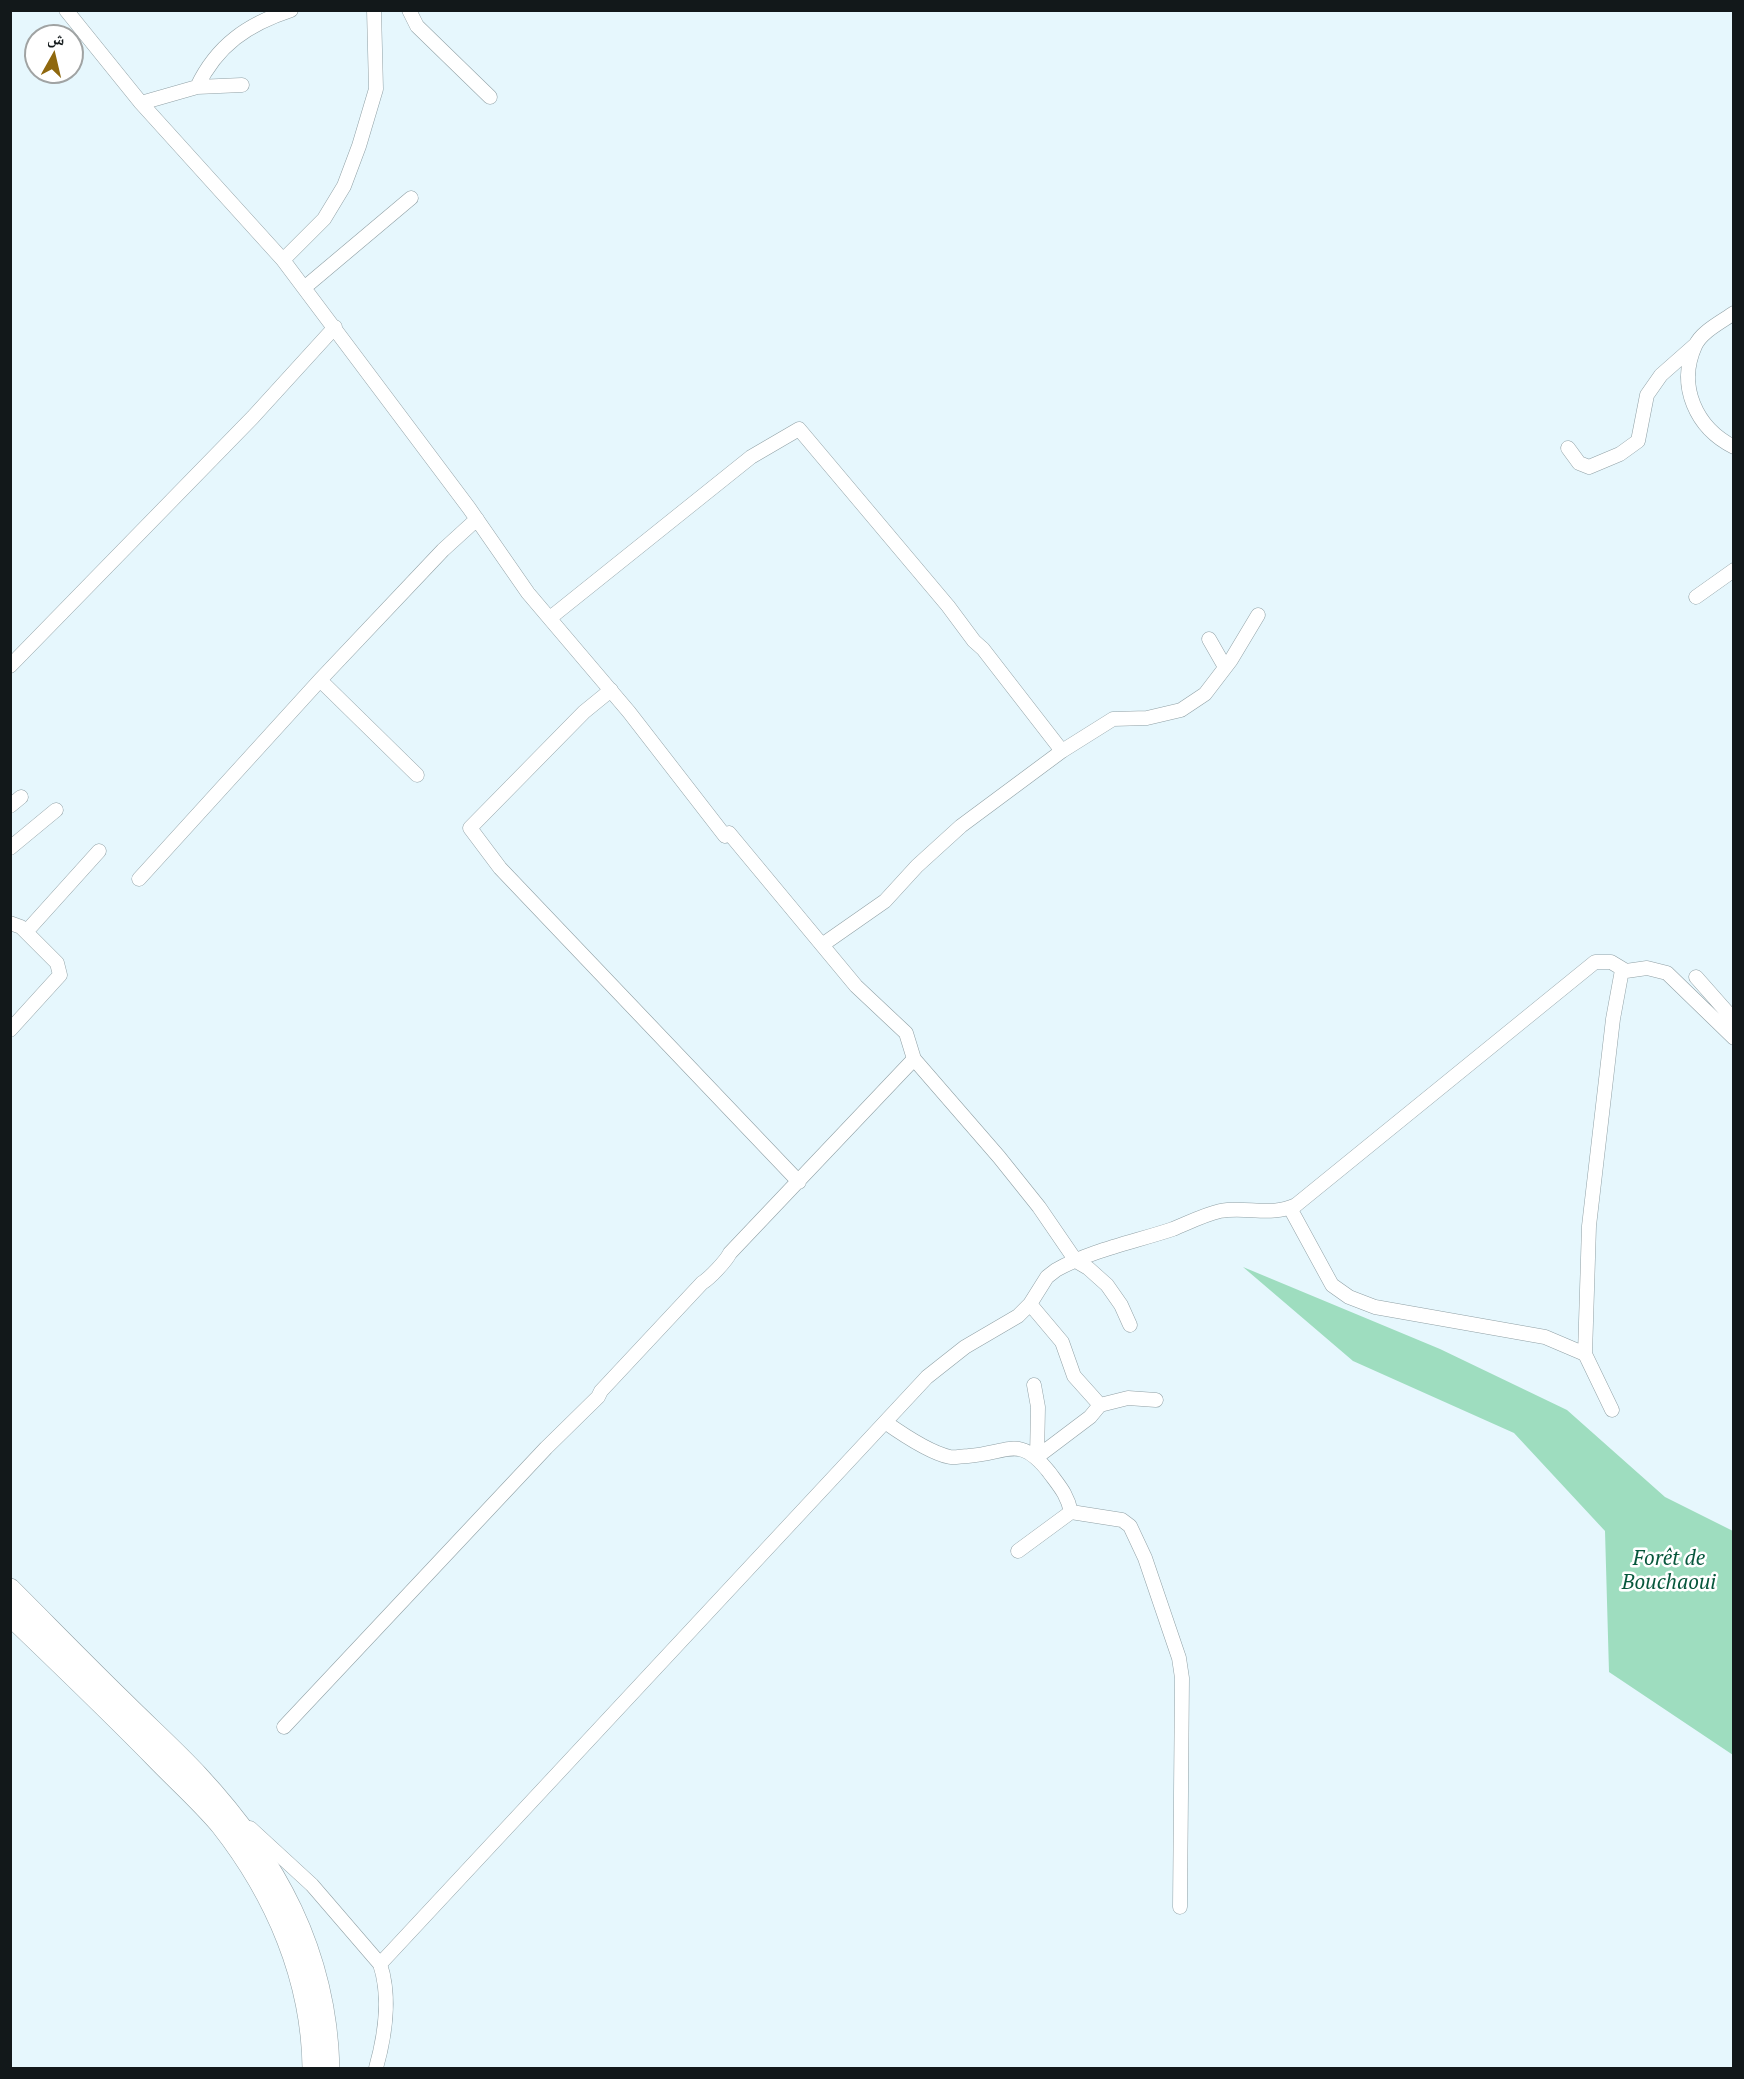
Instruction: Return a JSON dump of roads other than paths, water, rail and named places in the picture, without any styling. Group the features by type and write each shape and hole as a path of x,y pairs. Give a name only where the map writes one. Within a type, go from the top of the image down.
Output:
{"highway":[{"path":"10,1589 216,1796 268,1864 302,1930 312,1960 326,2021 329,2068"},
{"path":"10,1615 116,1717 219,1824 248,1861 272,1902 291,1948 308,2012 313,2068"}],"street":[{"path":"66,10 141,103 283,260 477,519 528,593 611,690 727,835 856,987 906,1033 914,1059 1012,1173 1039,1207 1076,1261 1088,1268 1107,1285 1121,1305 1130,1324"},
{"path":"197,87 206,68 221,49 252,27 291,10"},
{"path":"283,260 324,219 344,186 359,146 376,89 374,10"},
{"path":"409,10 417,26 490,97"},
{"path":"141,103 197,87 242,85"},
{"path":"304,288 411,198"},
{"path":"1568,448 1579,463 1589,467 1620,454 1638,441 1647,395 1661,375 1705,334 1734,313"},
{"path":"10,666 253,417 334,327"},
{"path":"1695,345 1689,371 1689,397 1701,420 1723,442 1734,447"},
{"path":"549,618 751,457 799,429 948,606 1062,751"},
{"path":"139,879 320,680 443,550 477,519"},
{"path":"1696,597 1734,570"},
{"path":"822,945 885,901 917,866 961,826 1062,751 1113,719 1147,718 1181,710 1205,694 1258,615"},
{"path":"1209,639 1225,667"},
{"path":"320,680 417,775"},
{"path":"611,690 584,712 470,828 500,868 799,1182"},
{"path":"10,848 56,810"},
{"path":"26,932 99,851"},
{"path":"10,923 21,927 57,963 60,975 10,1030"},
{"path":"380,1964 939,1366 986,1333 1006,1324 1030,1304 1047,1277 1056,1270 1125,1242 1173,1229 1221,1211 1245,1209 1272,1212 1290,1208 1302,1201 1590,965 1606,961 1622,970 1647,968 1667,973 1734,1038"},
{"path":"1612,1410 1585,1354 1589,1226 1613,1019 1622,970"},
{"path":"1696,977 1734,1020"},
{"path":"284,1727 546,1448 598,1397 914,1059"},
{"path":"1290,1208 1332,1285 1348,1297 1375,1307 1545,1337 1585,1354"},
{"path":"1030,1304 1062,1342 1074,1376 1100,1405"},
{"path":"1034,1384 1038,1407 1037,1457"},
{"path":"1037,1457 1090,1417 1100,1405 1128,1398 1156,1400"},
{"path":"885,1422 909,1438 950,1457 984,1455 1013,1448 1024,1449 1037,1457 1067,1496 1071,1512"},
{"path":"1018,1551 1071,1512 1122,1520 1130,1526 1145,1558 1179,1658 1183,1694 1180,1907"},
{"path":"216,1796 312,1885 380,1964 385,1980 385,2022 376,2068"}],"park label":[{"name":"Forêt de Bouchaoui","path":"1669,1571"}]}
